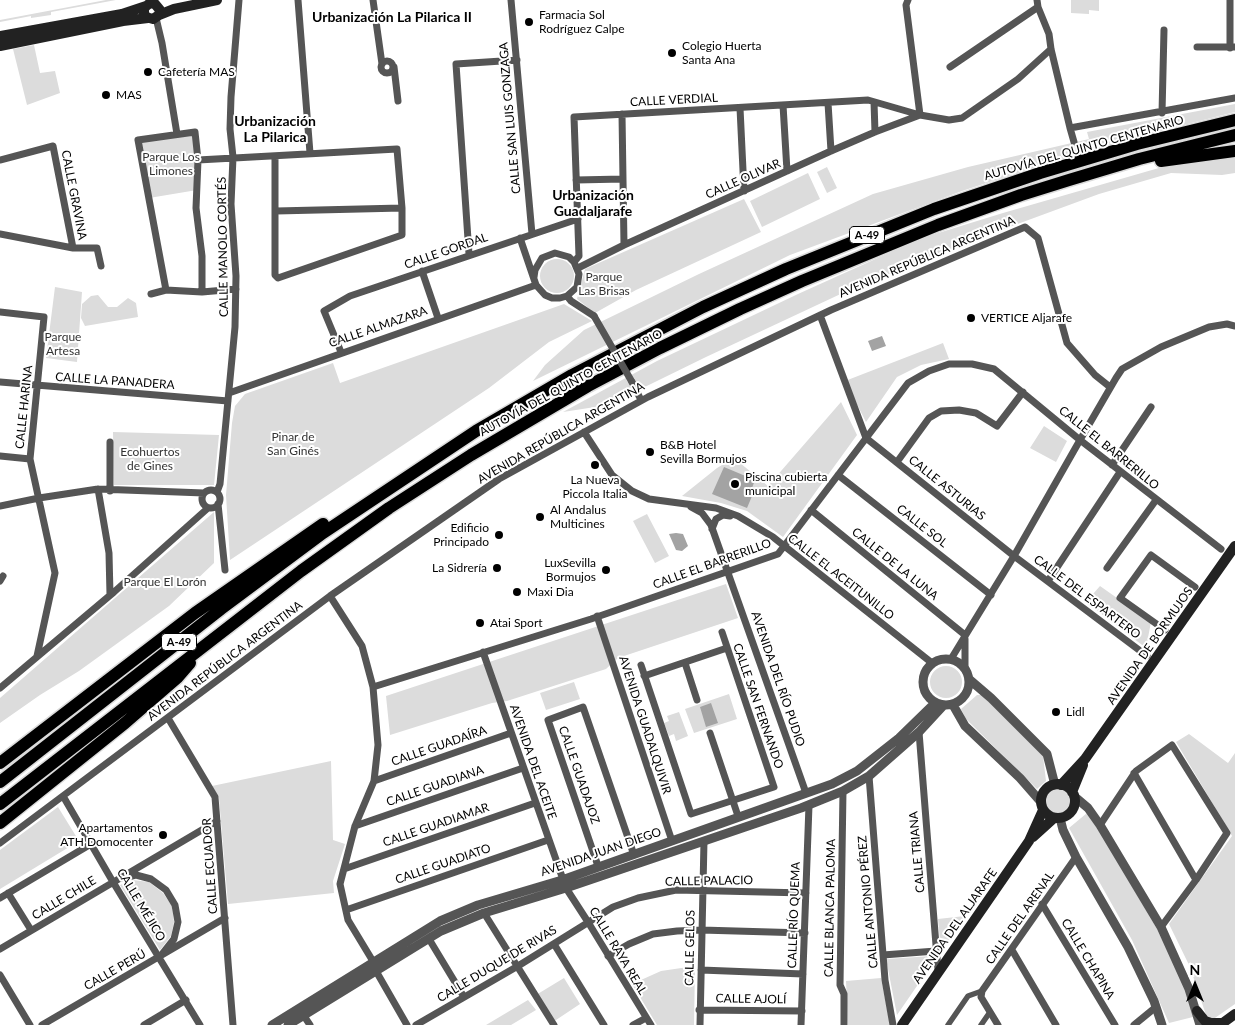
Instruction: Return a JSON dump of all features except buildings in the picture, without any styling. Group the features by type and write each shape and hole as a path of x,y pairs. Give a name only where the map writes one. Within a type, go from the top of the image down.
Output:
{"highway":[{"name":"AUTOVÍA DEL QUINTO CENTENARIO","path":"0,782 221,609 361,506 476,431 563,380 703,307 786,269 934,208 1040,172 1137,144 1235,120"},
{"name":"AUTOVÍA DEL QUINTO CENTENARIO","path":"0,804 301,571 389,508 519,426 660,348 802,281 938,225 1021,195 1139,159 1235,135"},
{"path":"1139,159 1163,161 1235,150"},
{"path":"0,762 195,613 278,554 331,518 361,506"},
{"path":"0,823 66,771 177,678 206,644"}],"main road":[{"path":"0,36 122,14 151,5 173,4 191,0"},
{"path":"0,46 123,21 154,17 174,9 217,0"},
{"path":"151,5 160,10 154,17"},
{"path":"151,5 144,13 154,17"},
{"name":"AVENIDA DE BORMUJOS","path":"1058,785 1085,759 1235,546"},
{"name":"AVENIDA DE BORMUJOS","path":"1074,795 1085,759"},
{"path":"1058,785 1074,795 1073,809 1065,817 1057,818 1042,806 1044,793 1047,789 1058,785"},
{"name":"AVENIDA DEL ALJARAFE","path":"902,1025 938,970 1029,841 1042,806"},
{"name":"AVENIDA DEL ALJARAFE","path":"1029,841 1057,818"},
{"path":"1197,1011 1205,1021 1211,1024 1219,1024 1235,1014"}],"street":[{"name":"CALLE MANOLO CORTÉS","path":"217,492 220,484 235,327 236,289 231,204 233,157 230,129 239,0"},
{"path":"298,0 310,153"},
{"path":"373,0 381,68 384,72 388,73 394,67 398,101"},
{"name":"CALLE SAN LUIS GONZAGA","path":"511,0 532,234"},
{"path":"908,0 906,5 920,115"},
{"path":"1197,47 1232,47 1230,0"},
{"path":"950,67 1037,4 1050,34 1074,142"},
{"path":"154,17 162,43 177,134"},
{"path":"1162,113 1164,30"},
{"name":"CALLE VERDIAL","path":"576,264 579,256 574,117 868,100 920,115 949,120 962,118 1018,79 1052,49"},
{"path":"469,254 456,64 517,60"},
{"path":"1070,128 1162,113 1235,98"},
{"path":"874,102 875,132"},
{"path":"828,103 831,151"},
{"path":"784,105 787,171"},
{"path":"740,108 744,190"},
{"path":"622,114 624,245"},
{"name":"CALLE OLIVAR","path":"576,264 624,245 831,151 920,115"},
{"path":"166,290 138,140 196,132 198,160 196,208 202,256 202,292"},
{"name":"CALLE GRAVINA","path":"0,160 53,146 73,248"},
{"path":"198,160 397,149 402,208 402,235 278,278 275,275 275,156"},
{"path":"576,180 623,179"},
{"path":"276,211 402,208"},
{"name":"CALLE GORDAL","path":"341,352 324,311 350,296 469,254 578,219"},
{"name":"AVENIDA REPÚBLICA ARGENTINA","path":"0,844 330,596 499,479 641,400 820,315 1025,227 1038,238 1067,343 1095,375 1110,387"},
{"path":"0,234 73,248 97,248 101,266"},
{"path":"520,238 535,281 545,295 552,298 560,298 567,296 577,287 579,280 576,264 562,254 549,255 538,264 535,281"},
{"path":"422,272 438,318"},
{"name":"CALLE ALMAZARA","path":"229,397 341,352 535,281"},
{"path":"151,294 166,290 202,292 236,289"},
{"path":"567,296 571,301 594,316 641,400"},
{"name":"CALLE HARINA","path":"0,312 44,317 30,459 55,573 37,656"},
{"path":"820,315 866,438"},
{"path":"951,659 1014,556 1122,369 1160,348 1209,327 1227,324 1235,326"},
{"name":"CALLE EL BARRERILLO","path":"373,687 597,616 778,554 908,384 929,371 949,364 972,364 994,369 1120,472 1221,549"},
{"name":"CALLE LA PANADERA","path":"0,382 38,386 229,397"},
{"path":"897,462 929,418 941,411 959,410 976,413 997,426 1023,392"},
{"path":"1112,465 1151,407"},
{"name":"CALLE EL ACEITUNILLO","path":"584,432 612,475 632,491 649,499 716,508 738,516 773,537 932,663"},
{"name":"CALLE ASTURIAS","path":"866,438 1014,556"},
{"path":"110,442 110,490"},
{"path":"0,456 30,459"},
{"path":"1048,581 1120,472"},
{"name":"CALLE SOL","path":"838,475 991,595"},
{"path":"98,489 109,553 110,595"},
{"path":"0,506 98,489 204,493 212,490 217,492 220,499 218,504 224,570"},
{"path":"204,493 202,502 208,508"},
{"path":"1108,568 1156,500"},
{"path":"0,688 110,595 208,508 218,504"},
{"name":"AVENIDA DEL RÍO PUDIO","path":"687,505 702,513 712,529 806,793"},
{"name":"CALLE DE LA LUNA","path":"811,510 966,635"},
{"path":"712,529 716,519 723,516 738,516"},
{"path":"1165,630 1120,598 1151,555 1196,587"},
{"name":"CALLE DEL ESPARTERO","path":"1014,556 1147,656"},
{"path":"330,596 362,646 373,687 378,745 374,781 355,826 340,884 348,920 407,1025"},
{"name":"AVENIDA GUADALQUIVIR","path":"597,616 672,841"},
{"name":"CALLE SAN FERNANDO","path":"722,632 774,787 733,800"},
{"path":"965,668 966,635"},
{"path":"644,676 727,648"},
{"name":"AVENIDA DEL ACEITE","path":"483,652 564,884"},
{"path":"951,659 965,668 970,680 970,686 964,698 953,705 939,704 928,698 923,684 924,676 932,663 951,659"},
{"path":"685,663 697,700"},
{"path":"641,665 691,814 733,800"},
{"path":"970,680 991,698 1047,754 1058,785"},
{"name":"AVENIDA JUAN DIEGO","path":"288,1025 304,1016 440,921 478,905 564,884 598,866 832,784 857,771 939,704"},
{"name":"AVENIDA JUAN DIEGO","path":"272,1025 429,939 440,931 564,884 704,841 809,805 843,791 869,776 918,732 939,704"},
{"path":"953,705 964,726 1020,778 1042,806"},
{"name":"CALLE GUADAJOZ","path":"598,866 548,720 583,707 634,854"},
{"name":"CALLE ECUADOR","path":"168,718 215,797 233,1025"},
{"name":"CALLE TRIANA","path":"918,732 938,970"},
{"name":"CALLE GUADAÍRA","path":"374,781 511,733"},
{"path":"710,733 738,816"},
{"path":"1100,824 1134,773 1172,745 1227,833 1196,880 1161,927"},
{"name":"CALLE GUADIANA","path":"355,826 523,768"},
{"path":"1134,773 1196,880"},
{"name":"CALLE ANTONIO PÉREZ","path":"869,776 885,980 893,1025"},
{"name":"CALLE BLANCA PALOMA","path":"843,791 840,985 844,994 844,1025"},
{"path":"1074,795 1088,808 1100,824 1161,927 1189,989 1200,1025"},
{"name":"CALLE MÉJICO","path":"64,796 113,882 200,1025"},
{"name":"CALLE GUADIAMAR","path":"344,869 535,803"},
{"name":"CALLE RÍO QUEMA","path":"802,1025 809,805"},
{"path":"1057,818 1076,857 1128,947 1156,1007 1162,1025"},
{"name":"CALLE CHILE","path":"0,949 217,821"},
{"name":"CALLE GUADIATO","path":"346,910 548,840"},
{"name":"CALLE GELOS","path":"700,1025 704,841"},
{"path":"0,898 91,844"},
{"name":"CALLE DEL ARENAL","path":"982,991 1076,857"},
{"path":"113,882 136,875 151,879 166,890 175,905 178,922 174,939 160,957"},
{"name":"CALLE RAYA REAL","path":"564,884 651,1025"},
{"name":"CALLE PALACIO","path":"588,922 613,907 638,898 676,890 806,893"},
{"path":"8,893 31,930"},
{"name":"CALLE CHAPINA","path":"1042,904 1115,1025"},
{"path":"484,913 554,1025"},
{"name":"CALLE PERÚ","path":"42,1025 225,918"},
{"name":"CALLE DUQUE DE RIVAS","path":"416,1025 518,966 588,922"},
{"path":"608,956 653,934 677,931 701,930 804,934"},
{"path":"429,939 464,997"},
{"path":"554,944 604,1025"},
{"path":"1012,950 1056,1025"},
{"path":"883,955 936,951"},
{"path":"701,970 803,974"},
{"path":"0,975 30,1025"},
{"path":"948,1025 968,996 982,991 981,997 998,1025"},
{"path":"144,1025 186,1000"},
{"path":"1134,1025 1156,1007"},
{"name":"CALLE AJOLÍ","path":"700,1010 802,1011"},
{"path":"981,1025 990,1012"},
{"path":"304,1016 310,1025"},
{"path":"633,1025 646,1018"}],"green space":[{"path":"106,0 116,0 51,12 51,15 31,18 31,16 0,22 0,20"},
{"path":"1071,0 1099,0 1099,11 1089,10 1089,14 1071,13"},
{"path":"34,45 40,73 55,71 60,93 27,105 13,49"},
{"path":"1235,104 1235,112 1100,146 962,191 790,255 533,381 545,365 584,330 699,274 873,194 968,167 1089,139 1087,132"},
{"name":"Parque Los Limones","path":"195,132 197,190 149,198 138,140"},
{"path":"1235,146 1235,173 1222,175 1171,173 1099,194 966,243 847,291 608,405 563,412 657,361 922,238"},
{"path":"827,167 837,188 827,193 817,172"},
{"path":"808,173 820,199 762,227 750,201"},
{"name":"Parque Las Brisas","path":"744,199 761,232 636,290 595,313 577,299 585,269"},
{"path":"557,259 569,264 574,276 569,288 557,293 545,288 540,276 545,264"},
{"name":"Parque Artesa","path":"55,287 82,292 77,362 46,358"},
{"path":"98,295 108,307 117,307 128,298 136,303 138,317 85,326 81,318 82,304 91,296"},
{"name":"Pinar de San Ginés","path":"564,304 592,321 549,342 489,388 230,560 226,495 232,423 235,406 245,394 333,363 340,383"},
{"path":"943,343 949,359 921,365 897,377 866,422 845,381"},
{"path":"841,402 857,435 783,537 747,511 721,503 682,496 717,468 734,458 768,486"},
{"path":"1044,426 1067,441 1056,462 1030,448"},
{"name":"Ecohuertos de Gines","path":"113,432 219,435 214,485 114,485"},
{"name":"Parque El Lorón","path":"214,512 214,563 169,606 79,671 0,723 0,698"},
{"path":"647,514 669,556 655,563 633,521"},
{"path":"726,584 738,618 618,658 606,669 507,701 492,703 390,735 386,696"},
{"path":"1100,586 1151,622 1146,648 1086,602"},
{"path":"946,666 957,671 962,682 957,693 946,698 935,693 930,682 935,671"},
{"path":"574,682 580,699 546,710 540,693"},
{"path":"729,694 737,719 694,733 685,709"},
{"path":"977,695 982,695 1043,756 1046,781 1037,789 966,719 961,709"},
{"path":"679,712 688,736 676,741 674,734 669,736 664,723 669,721 667,716"},
{"path":"1189,734 1228,763 1235,753 1235,1004 1212,1020 1206,1015 1190,967 1169,924 1232,836 1176,742"},
{"path":"331,761 333,840 345,844 333,881 334,893 228,904 219,798 212,786"},
{"path":"1058,789 1067,793 1071,802 1067,811 1058,815 1049,811 1045,802 1049,793"},
{"path":"58,807 79,841 0,889 0,850"},
{"path":"1087,813 1157,929 1187,991 1193,1017 1169,1023 1132,940 1069,828"},
{"path":"133,880 149,882 163,893 172,906 174,922 171,936 160,950 120,885"},
{"path":"965,916 941,952 938,919"},
{"path":"932,956 932,964 897,1015 886,959"},
{"path":"695,966 694,1025 657,1025 632,984 661,971"},
{"path":"564,978 580,1004 553,1022 536,995"},
{"path":"881,978 890,1025 848,1025 846,981"},
{"path":"528,1000 536,1010 511,1025 486,1025"}],"shaded area":[{"path":"882,336 886,346 872,351 868,341"},
{"name":"Piscina cubierta municipal","path":"724,467 755,480 752,488 755,489 747,508 712,494"},
{"path":"669,534 683,534 688,546 682,551 676,550"},
{"path":"711,703 718,723 706,727 700,707"}],"place":[{"name":"Farmacia Sol Rodríguez Calpe","path":"529,22"},
{"name":"Colegio Huerta Santa Ana","path":"672,53"},
{"name":"Cafetería MAS","path":"148,72"},
{"name":"MAS","path":"106,95"},
{"name":"VERTICE Aljarafe","path":"971,318"},
{"name":"B&B Hotel Sevilla Bormujos","path":"650,452"},
{"name":"La Nueva Piccola Italia","path":"595,465"},
{"name":"Piscina cubierta municipal","path":"735,484"},
{"name":"Al Andalus Multicines","path":"540,517"},
{"name":"Edificio Principado","path":"499,535"},
{"name":"La Sidrería","path":"497,568"},
{"name":"LuxSevilla Bormujos","path":"606,570"},
{"name":"Maxi Dia","path":"517,592"},
{"name":"Atai Sport","path":"480,623"},
{"name":"Lidl","path":"1056,712"},
{"name":"Apartamentos ATH Domocenter","path":"163,835"}],"district":[{"name":"Urbanización La Pilarica II","path":"392,17"},
{"name":"Urbanización La Pilarica","path":"275,130"},
{"name":"Urbanización Guadaljarafe","path":"593,204"}]}
